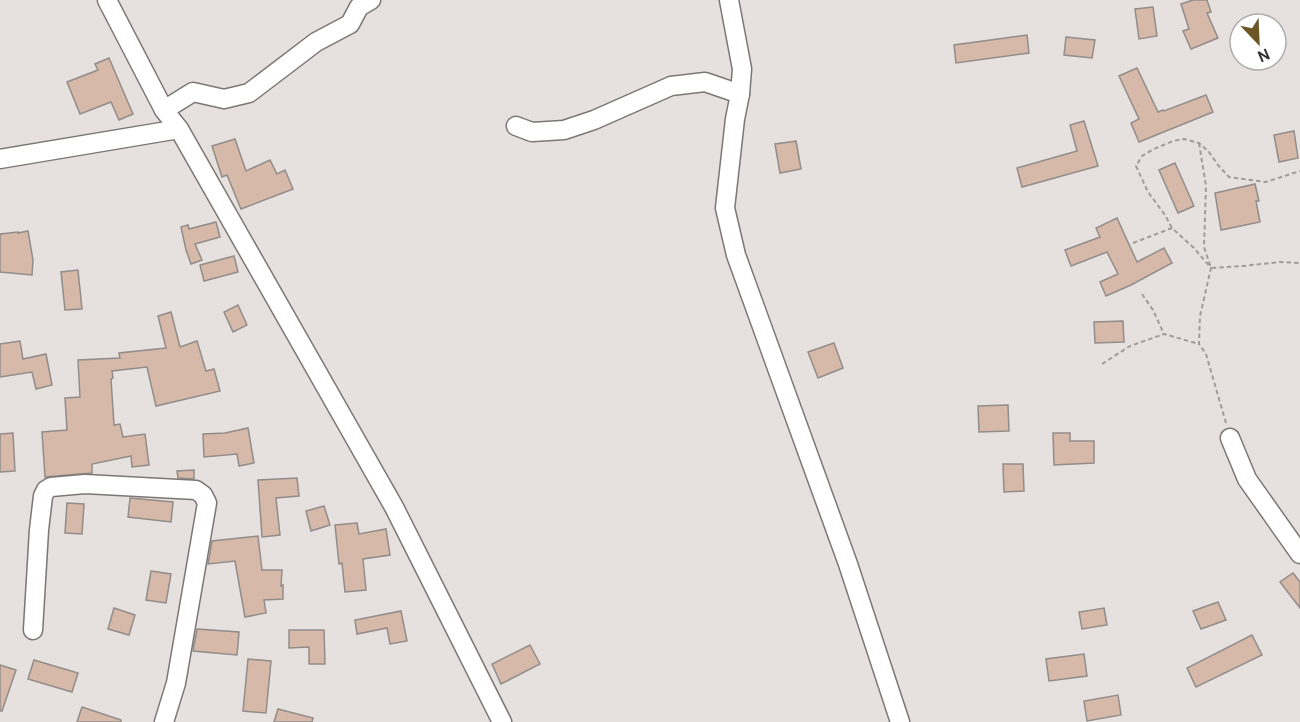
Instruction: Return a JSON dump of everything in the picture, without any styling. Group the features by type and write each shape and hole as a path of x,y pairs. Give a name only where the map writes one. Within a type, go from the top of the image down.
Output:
{"street":[{"path":"107,0 164,110 179,129 394,507 502,722"},
{"path":"164,110 193,92 224,99 249,93 316,42 350,24 359,7 370,0"},
{"path":"729,0 742,69 725,208 736,255 848,564 900,722"},
{"path":"516,126 532,132 564,130 594,120 671,86 705,82 740,94"},
{"path":"0,159 179,129"},
{"path":"1230,438 1247,479 1300,554"},
{"path":"33,630 39,530 43,496 46,490 51,487 85,484 196,490 207,502 176,683 164,722"}],"path":[{"path":"1211,268 1172,228 1165,214 1148,192 1136,166 1142,156 1173,141 1184,139 1199,143 1230,177 1266,182 1300,171"},
{"path":"1199,143 1206,186 1204,247 1211,268 1200,316 1200,344 1206,354 1230,438"},
{"path":"1133,243 1172,228"},
{"path":"1211,268 1280,261 1300,263"},
{"path":"1142,294 1153,310 1164,334"},
{"path":"1102,364 1130,346 1164,334 1200,344"}],"building":[{"path":"1193,0 1207,0 1211,12 1207,13 1218,38 1191,49 1183,31 1189,29 1181,4"},
{"path":"1153,7 1157,36 1139,39 1135,9"},
{"path":"1027,35 1029,53 956,63 954,45"},
{"path":"1066,37 1095,40 1092,58 1064,55"},
{"path":"109,58 133,114 119,120 111,102 80,114 67,82 98,70 95,64"},
{"path":"1137,68 1158,112 1206,95 1213,112 1139,142 1131,123 1139,119 1119,76"},
{"path":"1084,121 1098,166 1022,187 1017,168 1077,151 1070,125"},
{"path":"1294,131 1298,158 1279,162 1274,135"},
{"path":"235,139 246,171 270,160 277,174 285,170 293,189 241,209 227,175 222,177 212,146"},
{"path":"796,141 801,169 780,173 775,144"},
{"path":"1175,163 1194,206 1178,213 1159,170"},
{"path":"1255,184 1260,222 1221,230 1215,193"},
{"path":"1117,218 1137,262 1164,248 1172,263 1106,296 1100,282 1118,274 1107,252 1071,266 1065,250 1100,237 1096,228"},
{"path":"216,222 220,237 195,244 202,260 191,264 181,227 188,225 189,229"},
{"path":"28,231 33,260 32,275 0,272 0,234"},
{"path":"234,256 238,272 204,281 200,265"},
{"path":"78,270 82,309 65,310 61,272"},
{"path":"238,305 247,325 233,332 224,312"},
{"path":"171,312 180,347 197,341 206,371 214,369 220,391 156,406 147,367 112,371 114,425 120,424 123,437 145,434 149,465 132,467 131,456 92,464 92,473 45,477 42,432 67,430 65,398 80,397 78,360 120,358 119,353 166,348 158,316"},
{"path":"1123,321 1124,342 1095,343 1094,322"},
{"path":"20,341 23,359 46,354 52,385 36,389 32,372 0,377 0,344"},
{"path":"834,343 843,368 818,378 808,352"},
{"path":"1008,405 1009,431 979,432 978,406"},
{"path":"248,428 254,463 239,466 237,454 204,457 203,434 225,433"},
{"path":"13,433 15,471 0,472 0,434"},
{"path":"1053,433 1070,433 1070,441 1094,441 1094,463 1054,465"},
{"path":"1003,464 1023,464 1024,491 1004,492"},
{"path":"194,470 194,479 178,478 177,471"},
{"path":"297,478 299,496 276,498 280,535 262,537 258,480"},
{"path":"130,498 173,502 171,522 128,517"},
{"path":"67,503 84,504 82,534 65,533"},
{"path":"324,506 330,525 311,531 306,511"},
{"path":"357,523 359,534 386,529 390,555 363,559 366,590 345,592 342,563 339,564 335,525"},
{"path":"258,536 262,570 282,570 283,599 264,600 266,613 245,617 235,561 208,564 212,541"},
{"path":"151,571 171,574 166,603 146,600"},
{"path":"1293,573 1300,582 1300,608 1280,582"},
{"path":"1218,602 1226,620 1201,629 1193,611"},
{"path":"114,608 135,615 129,635 108,629"},
{"path":"1104,608 1107,625 1082,629 1079,612"},
{"path":"401,611 407,641 390,644 387,628 357,634 355,620"},
{"path":"197,629 239,632 237,655 193,651"},
{"path":"289,630 324,630 325,664 309,664 309,647 289,648"},
{"path":"1252,635 1262,655 1196,687 1187,668"},
{"path":"530,645 540,664 501,684 492,664"},
{"path":"1084,654 1087,676 1049,681 1046,659"},
{"path":"248,659 271,661 266,713 243,711"},
{"path":"34,660 78,673 72,692 28,679"},
{"path":"0,665 16,670 2,711 0,711"},
{"path":"1118,695 1121,715 1087,721 1084,701"},
{"path":"82,707 121,720 121,722 77,722"},
{"path":"278,709 313,718 312,722 274,722"}]}
